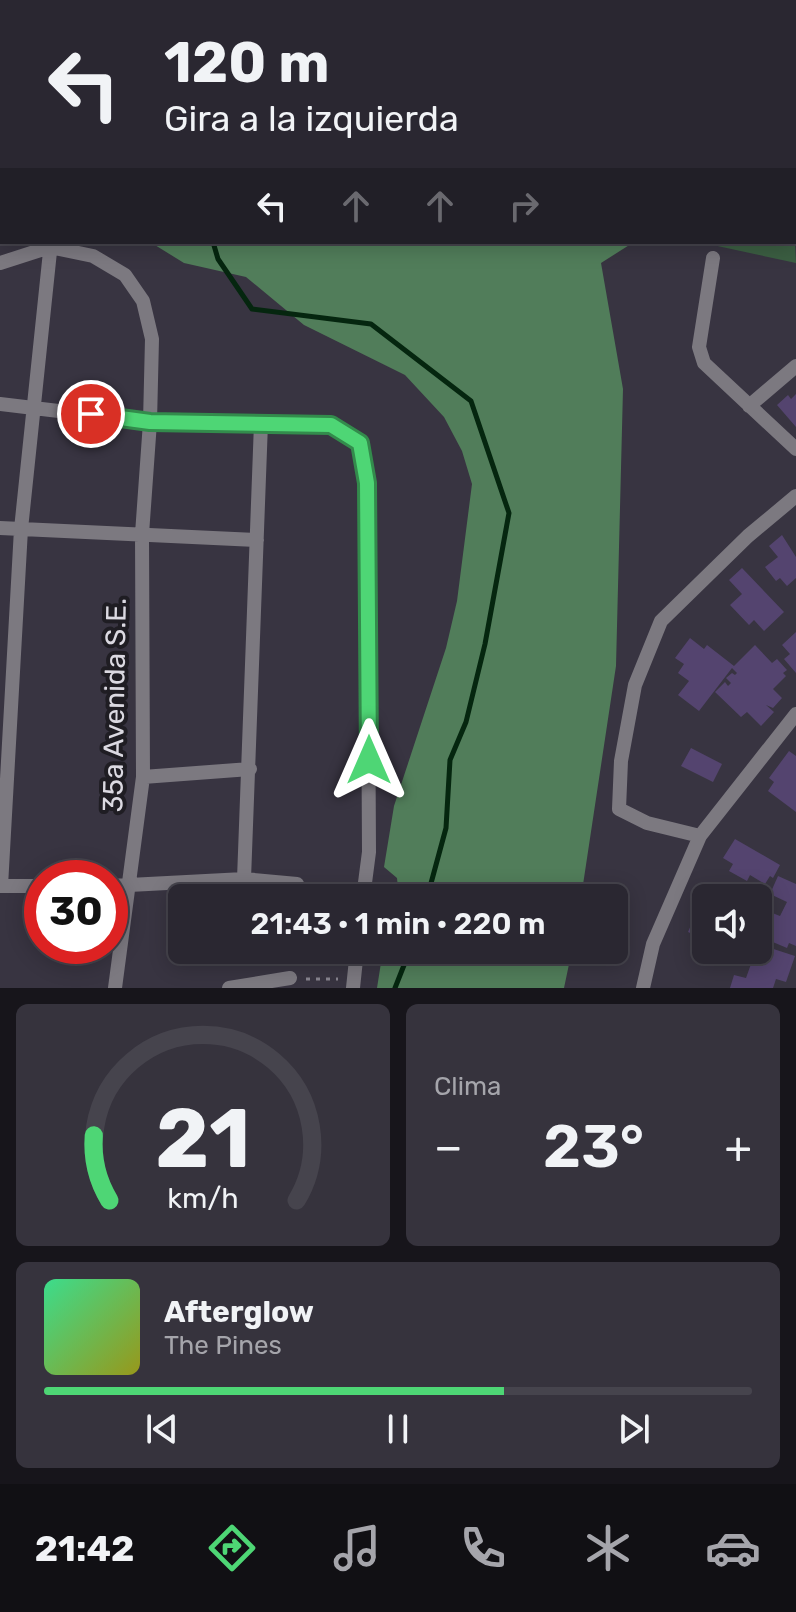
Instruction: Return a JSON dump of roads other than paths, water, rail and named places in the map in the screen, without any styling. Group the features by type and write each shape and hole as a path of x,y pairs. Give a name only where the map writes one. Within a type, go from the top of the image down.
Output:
{"street":[{"path":"0,263 50,245 21,529 1,886 24,886"},
{"name":"35a Avenida S.E.","path":"50,245 93,256 125,275 143,301 152,339 142,534 143,777 131,886 115,988"},
{"path":"713,258 699,347 704,363 796,449"},
{"path":"749,406 796,366"},
{"path":"0,404 150,422 331,425 360,443 368,499 369,852 365,884"},
{"path":"244,879 261,423"},
{"path":"700,836 647,823 619,809 621,761 635,685 661,621 748,536 796,496"},
{"path":"0,528 257,540"},
{"path":"643,988 653,944 700,836 796,714"},
{"path":"143,777 250,769"},
{"path":"131,886 244,879 297,884"},
{"path":"353,984 355,964"},
{"path":"229,988 290,978"}],"waterway":[{"path":"214,244 218,259 252,309 371,324 471,401 509,513 485,644 466,722 450,760 446,828 431,884"},
{"path":"395,988 404,964"}]}
